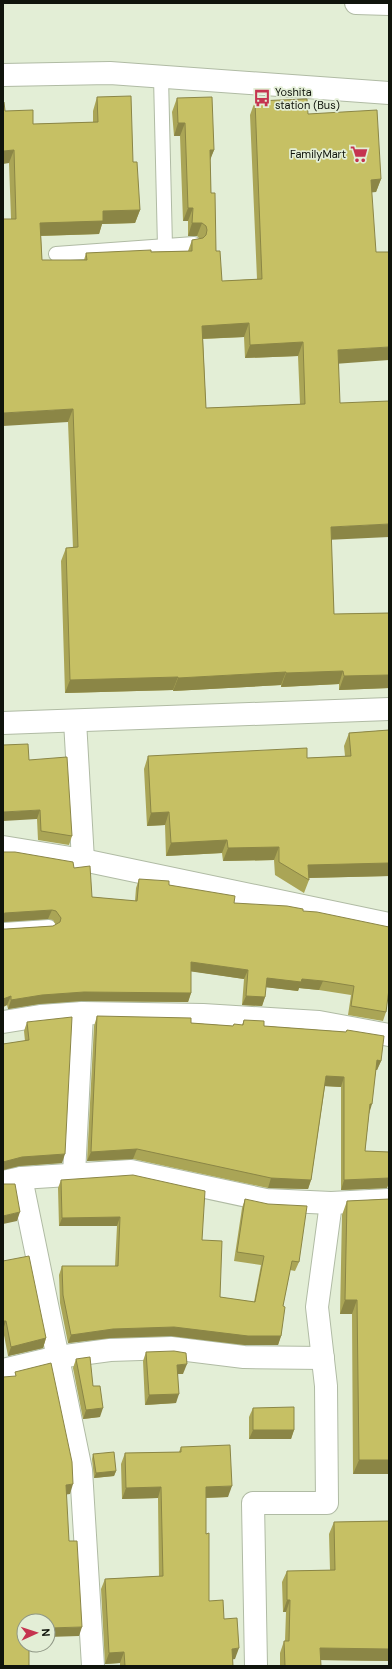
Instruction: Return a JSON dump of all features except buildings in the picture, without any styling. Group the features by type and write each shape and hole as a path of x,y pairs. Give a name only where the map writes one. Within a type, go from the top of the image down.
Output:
{"street":[{"path":"356,3 389,4"},
{"path":"3,75 110,73 389,93"},
{"path":"3,723 389,709"},
{"path":"74,721 83,860"},
{"path":"3,847 83,860 389,924"},
{"path":"74,1175 82,1013"},
{"path":"3,1022 40,1016 82,1013 204,1015 319,1022 389,1035"},
{"path":"93,1666 81,1470 58,1357 12,1180 131,1172 266,1200 331,1203 389,1200"},
{"path":"256,1666 253,1503 327,1502 326,1386 317,1307 331,1203"},
{"path":"3,1370 58,1357 110,1350 171,1348 244,1356 323,1358"}],"lane":[{"path":"161,77 165,247"},
{"path":"56,254 194,244"},
{"path":"3,930 49,926"}],"place":[{"name":"Yoshita station (Bus)","path":"262,98"},
{"name":"FamilyMart","path":"359,154"}]}
